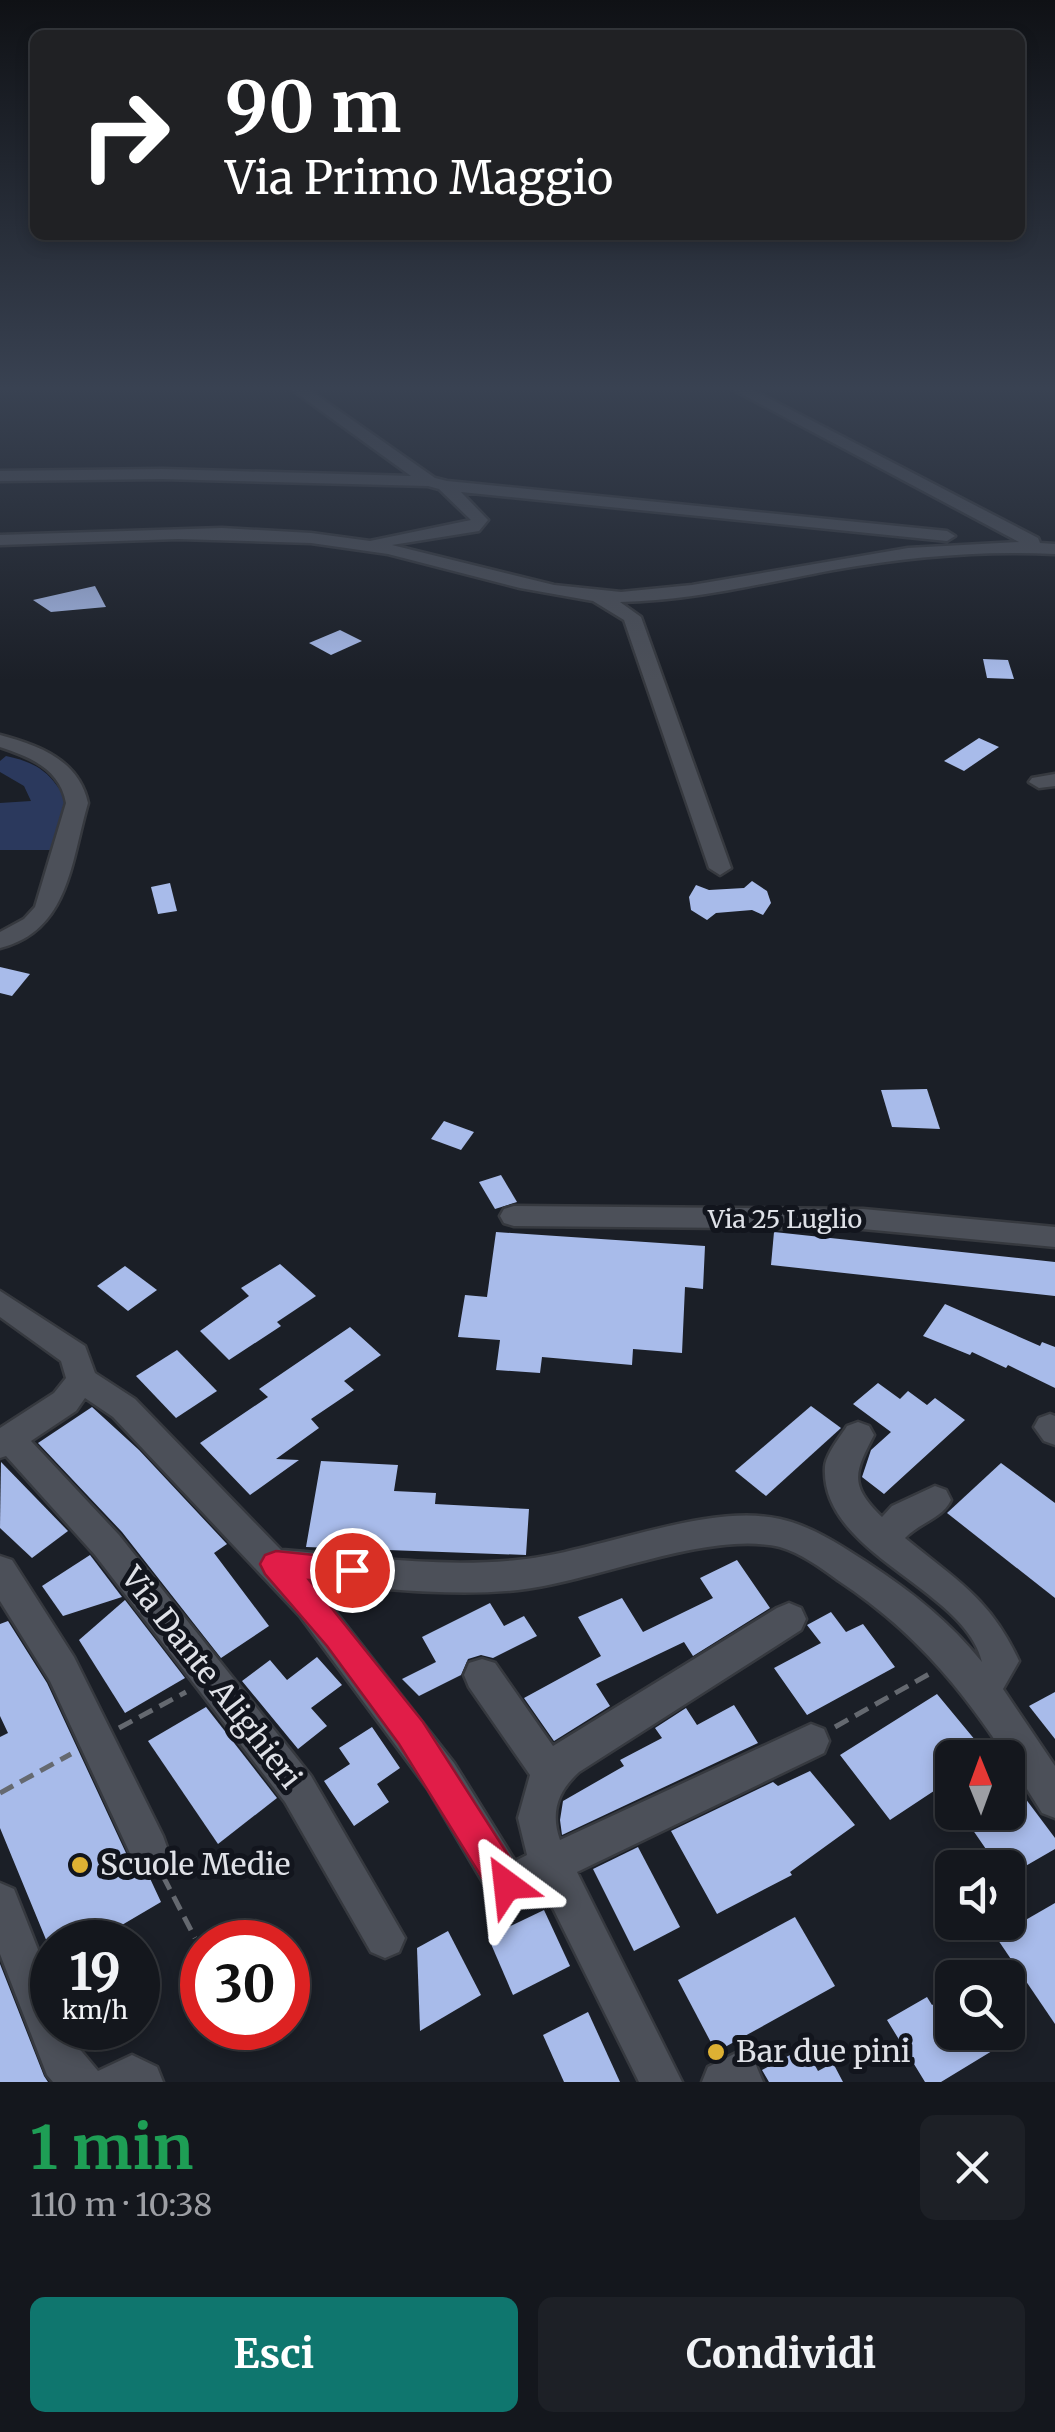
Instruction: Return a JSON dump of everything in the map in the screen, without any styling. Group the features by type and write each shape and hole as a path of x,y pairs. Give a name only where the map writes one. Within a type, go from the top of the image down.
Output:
{"street":[{"path":"362,544 479,524 479,517 440,486"},
{"path":"457,486 1052,550"},
{"path":"928,486 1052,550"},
{"path":"0,540 244,535 362,544 586,594 664,594 909,551 1052,550"},
{"path":"586,594 632,616 720,868"},
{"path":"632,616 664,594"},
{"path":"0,741 50,762 75,787 78,803 46,909 32,924 0,941"},
{"name":"Via 25 Luglio","path":"514,1216 878,1220 1055,1237"},
{"path":"0,1302 74,1354 82,1380 124,1408 276,1564 338,1636 411,1733 507,1885 812,1740"},
{"path":"5,1442 65,1402 82,1380"},
{"path":"858,1436 840,1456 839,1476 853,1512 941,1584 996,1641 999,1668 967,1672"},
{"name":"Via Dante Alighieri","path":"5,1442 121,1563 298,1789 385,1938"},
{"path":"884,1539 904,1516 936,1500"},
{"path":"276,1564 499,1576 551,1570 684,1538 747,1530 778,1532 808,1542 893,1598 967,1672 1055,1800"},
{"path":"0,1572 62,1669 150,1850"},
{"path":"661,2082 552,1865 536,1818 538,1800 550,1773 566,1759 790,1619"},
{"path":"482,1675 550,1773"},
{"path":"0,1903 62,2060 113,2082"},
{"path":"723,2082 738,2074 742,2082"}],"path":[{"path":"812,1740 967,1672"},
{"path":"150,1850 186,1920"}],"shaded area":[{"path":"6,756 43,771 68,803 52,850 0,850 0,803 31,801 24,786 0,772 0,761"}],"building":[{"path":"95,586 106,607 51,612 33,600"},
{"path":"340,630 362,641 331,655 309,643"},
{"path":"983,659 1008,660 1014,679 987,678"},
{"path":"979,738 999,747 964,771 944,761"},
{"path":"752,881 767,891 771,903 763,915 752,910 716,913 707,920 691,910 689,897 696,885 709,890 744,888"},
{"path":"170,883 177,911 158,914 151,887"},
{"path":"0,967 30,974 12,996 0,993"},
{"path":"927,1089 940,1129 892,1127 881,1090"},
{"path":"444,1121 474,1132 461,1150 431,1139"},
{"path":"501,1175 517,1202 495,1209 479,1182"},
{"path":"496,1232 705,1246 703,1289 685,1287 682,1353 633,1349 632,1365 542,1357 540,1373 496,1370 500,1340 458,1337 465,1295 487,1297"},
{"path":"774,1232 1055,1262 1055,1296 771,1265"},
{"path":"280,1264 316,1296 277,1322 281,1326 229,1360 200,1331 249,1296 241,1288"},
{"path":"125,1266 157,1290 128,1311 97,1286"},
{"path":"945,1304 1040,1346 1042,1342 1055,1347 1055,1388 1008,1365 1006,1368 923,1336"},
{"path":"350,1327 381,1355 344,1381 354,1390 311,1419 319,1428 276,1459 299,1460 250,1495 200,1443 268,1397 259,1389"},
{"path":"177,1350 217,1391 176,1418 136,1376"},
{"path":"878,1383 900,1399 908,1391 927,1405 935,1398 965,1420 884,1494 862,1477 871,1450 891,1432 853,1404"},
{"path":"811,1406 841,1428 766,1496 735,1471"},
{"path":"92,1407 139,1450 227,1544 214,1553 269,1626 221,1658 122,1532 38,1443"},
{"path":"321,1461 398,1465 394,1491 436,1493 435,1504 529,1509 526,1555 306,1547"},
{"path":"1,1462 68,1531 32,1558 0,1528"},
{"path":"1001,1463 1055,1503 1055,1598 947,1513"},
{"path":"90,1555 122,1597 63,1616 42,1586"},
{"path":"737,1560 770,1608 693,1656 684,1642 596,1684 610,1706 554,1741 524,1698 601,1656 578,1617 622,1598 643,1632 713,1598 700,1578"},
{"path":"125,1600 185,1678 125,1713 79,1640"},
{"path":"490,1603 504,1626 524,1616 537,1636 493,1658 481,1655 468,1659 461,1675 419,1696 402,1679 436,1662 422,1637"},
{"path":"831,1612 846,1632 863,1624 895,1667 807,1715 774,1668 821,1643 807,1625"},
{"name":"Scuole Medie","path":"8,1621 47,1683 132,1866 147,1872 161,1902 130,1920 38,1920 0,1828 0,1737 8,1733 0,1716 0,1624"},
{"path":"317,1657 342,1685 311,1708 327,1726 298,1749 242,1681 270,1660 287,1680"},
{"path":"1055,1692 1055,1739 1029,1706"},
{"path":"937,1694 975,1740 935,1740 935,1790 890,1820 840,1755"},
{"path":"734,1705 758,1743 562,1835 563,1801 624,1766 620,1760 662,1738 655,1728 686,1708 697,1725"},
{"path":"206,1707 277,1798 218,1844 148,1741"},
{"path":"372,1727 400,1768 377,1784 389,1802 354,1826 324,1781 350,1764 339,1748"},
{"path":"810,1771 855,1825 790,1872 792,1875 717,1914 671,1831 773,1782 778,1786"},
{"path":"1025,1798 1055,1838 1055,1849 1025,1866 1025,1850 987,1850 973,1830 1025,1830"},
{"path":"638,1847 680,1927 634,1951 593,1869"},
{"path":"1055,1903 1055,2024 1025,1980 1025,1960 1012,1960 998,1940 1025,1940 1025,1920"},
{"path":"544,1910 570,1966 513,1995 488,1937"},
{"path":"795,1917 835,1986 716,2052 678,1980"},
{"path":"448,1931 481,1995 420,2031 417,1948"},
{"path":"0,1964 30,2040 30,2050 34,2050 48,2082 0,2082"},
{"path":"927,1997 932,2005 935,2003 935,2050 992,2051 941,2082 925,2082 887,2020"},
{"path":"588,2012 620,2082 564,2082 543,2035"},
{"path":"805,2047 818,2071 833,2063 843,2082 769,2082 762,2070"}],"place":[{"name":"Scuole Medie","path":"80,1865"},
{"name":"Bar due pini","path":"716,2052"}],"route":[{"path":"352,1570 276,1564 338,1636 411,1733 507,1885"}]}
